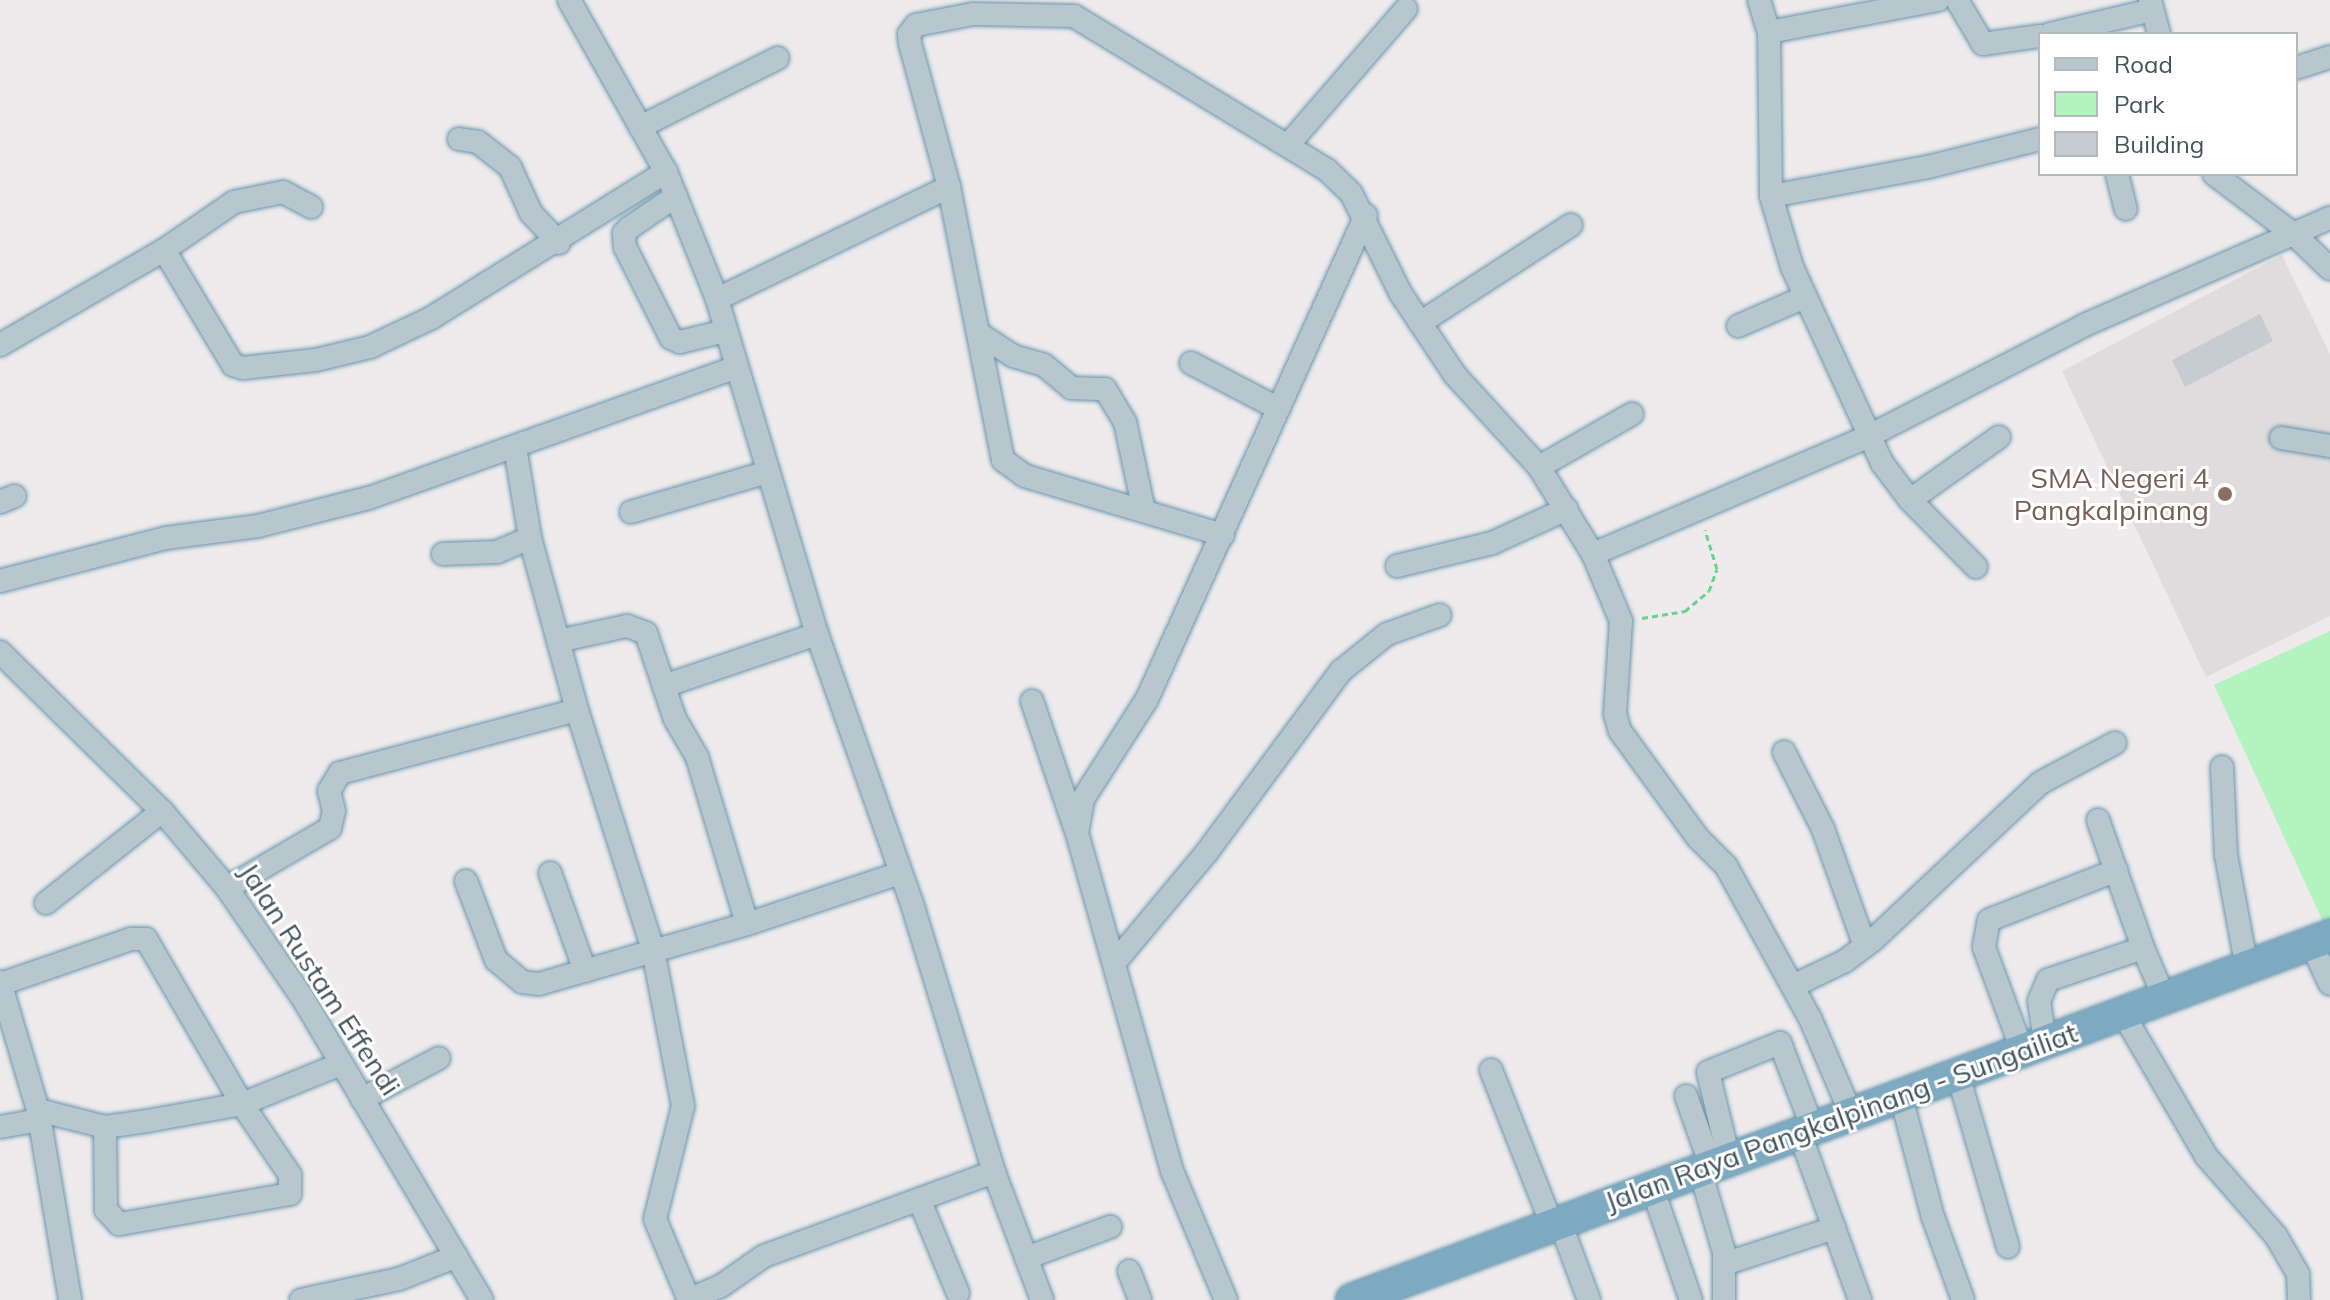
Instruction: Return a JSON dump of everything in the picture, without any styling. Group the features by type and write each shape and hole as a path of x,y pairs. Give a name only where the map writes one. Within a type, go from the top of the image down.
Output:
{"highway":[{"name":"Jalan Raya Pangkalpinang - Sungailiat","path":"1359,1299 1652,1187 1852,1116 2122,1012 2321,940"}],"street":[{"path":"569,0 666,172 717,299 764,473 900,873 994,1172 1042,1300"},
{"path":"1759,0 1769,32 1771,196 1805,297 1869,436 1910,500 1976,567"},
{"path":"1769,32 1938,0"},
{"path":"1957,0 1983,44 2038,36"},
{"path":"2057,32 2151,5 2158,32"},
{"path":"1223,535 1008,467 998,450 981,335 949,187 909,34 916,25 973,7 1063,13 1087,21 1288,145 1340,181 1366,215 1420,323 1455,375 1539,467 1593,554 1621,621 1615,714 1620,731 1698,838 1722,859 1793,986 1852,1116"},
{"path":"1288,145 1406,9"},
{"path":"2298,67 2330,57"},
{"path":"640,127 778,58"},
{"path":"459,139 478,142 510,167 531,213 559,243"},
{"path":"1771,196 1928,167 2038,140"},
{"path":"164,250 230,360 243,368 370,347 431,318 559,243 666,172"},
{"path":"2118,176 2126,209"},
{"path":"2217,176 2296,236 2330,269"},
{"path":"717,299 949,187"},
{"path":"0,345 164,250 234,202 265,191 283,192 311,207"},
{"path":"676,196 629,228 623,239 671,338 680,342 725,331"},
{"path":"1077,833 1083,799 1142,709 1366,215"},
{"path":"1593,554 1869,436 2087,324 2296,236 2330,218"},
{"path":"1420,323 1571,225"},
{"path":"1738,326 1805,297"},
{"path":"981,335 1013,356 1044,365 1071,388 1105,389 1125,422 1144,511"},
{"path":"1191,363 1279,409"},
{"path":"0,581 166,538 258,526 369,498 736,367"},
{"path":"1539,467 1632,414"},
{"path":"1910,500 1999,437"},
{"path":"2281,438 2330,446"},
{"path":"515,447 530,538 558,641 653,950 683,1106 655,1219 688,1300 721,1286 764,1256 994,1172"},
{"path":"631,512 764,473"},
{"path":"1397,566 1492,543 1567,509"},
{"path":"443,554 497,552 530,538"},
{"path":"1116,961 1207,852 1341,671 1387,634 1440,615"},
{"path":"558,641 627,626 641,628 682,736 697,757 747,924"},
{"path":"664,686 817,634"},
{"name":"Jalan Rustam Effendi","path":"0,652 162,811 227,888 341,1064 482,1300"},
{"path":"1032,701 1116,961 1172,1171 1226,1300"},
{"path":"227,888 330,828 334,811 329,791 340,773 577,710"},
{"path":"1793,986 1865,946 2030,791 2115,743"},
{"path":"1784,752 1823,829 1865,946"},
{"path":"2222,767 2226,855 2247,968"},
{"path":"46,903 162,811"},
{"path":"2098,820 2143,948 2164,997"},
{"path":"2033,1046 1984,947 1989,920 2117,870"},
{"path":"550,873 585,971"},
{"path":"466,881 496,960 507,972 539,984 747,924 900,873"},
{"path":"70,1300 39,1115 0,983 131,939 146,939 242,1104 290,1175 293,1187 285,1197 119,1224 106,1210 105,1127"},
{"path":"2321,940 2330,984"},
{"path":"2033,1046 2039,1001 2048,980 2143,948"},
{"path":"2122,1012 2206,1156 2276,1236 2298,1274 2299,1300"},
{"path":"1724,1300 1724,1264 1713,1165 1708,1072 1780,1043 1834,1228 1860,1300"},
{"path":"362,1099 439,1058"},
{"path":"0,1127 39,1115 105,1127 242,1104 341,1064"},
{"path":"1491,1070 1589,1300"},
{"path":"1958,1075 2008,1247"},
{"path":"1686,1096 1713,1165"},
{"path":"1901,1097 1933,1217 1963,1300"},
{"path":"1652,1187 1691,1300"},
{"path":"919,1199 958,1293"},
{"path":"1026,1258 1110,1227"},
{"path":"1724,1264 1834,1228"},
{"path":"301,1300 399,1279 457,1256"},
{"path":"1129,1271 1140,1300"}],"path":[{"path":"1621,621 1685,611 1709,591 1717,569 1697,511"}],"shaded area":[{"name":"SMA Negeri 4 Pangkalpinang","path":"2282,255 2330,354 2330,616 2206,677 2062,371"}],"green space":[{"path":"2330,631 2330,923 2325,926 2214,685"}],"building":[{"path":"2260,314 2273,341 2185,387 2172,360"}],"place":[{"name":"SMA Negeri 4 Pangkalpinang","path":"2225,494"}]}
